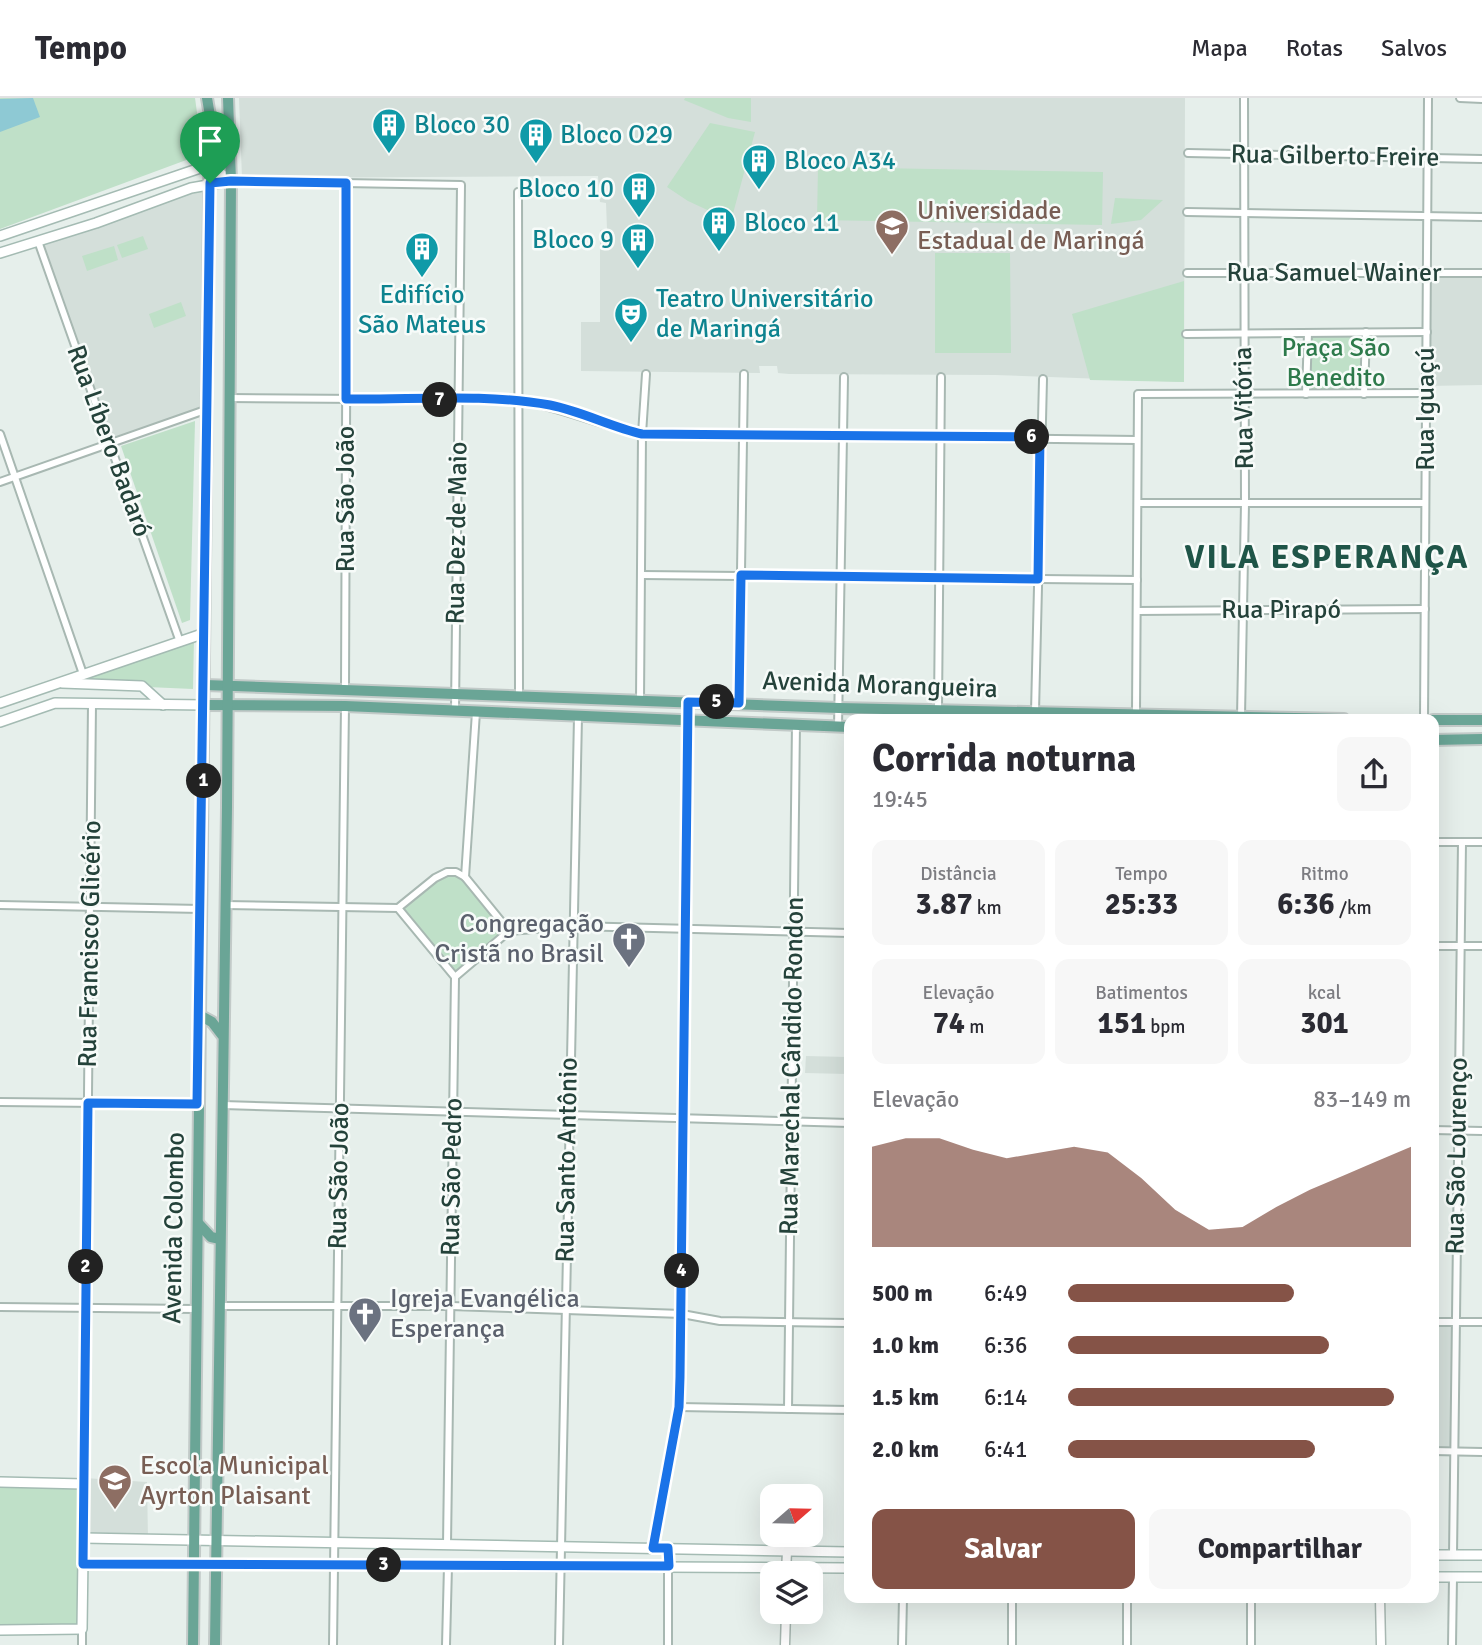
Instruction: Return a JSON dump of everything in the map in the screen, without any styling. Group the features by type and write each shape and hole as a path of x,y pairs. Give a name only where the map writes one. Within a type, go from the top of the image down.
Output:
{"main road":[{"name":"Avenida Colombo","path":"193,1645 197,1104 201,1016 209,346 210,183 207,98"},
{"name":"Avenida Colombo","path":"215,1645 227,807 231,181 228,98"},
{"path":"0,236 209,165 231,181"},
{"path":"0,253 210,183 231,181"},
{"path":"96,223 108,200"},
{"path":"209,346 230,346"},
{"path":"208,361 229,362"},
{"path":"206,558 228,559"},
{"path":"0,703 228,626"},
{"path":"57,683 142,687 165,706"},
{"name":"Avenida Morangueira","path":"205,685 739,703 904,714 938,709 1136,714"},
{"path":"0,722 55,703 205,705"},
{"name":"Avenida Morangueira","path":"205,705 345,706 843,727"},
{"path":"1439,720 1482,721 1482,738 1439,740"},
{"path":"204,807 227,807"},
{"path":"201,1016 212,1022 222,1035"},
{"path":"198,1223 211,1237 220,1239"},
{"path":"0,1482 83,1484"},
{"name":"Rua Francisco Glicério","path":"82,1629 83,1484"},
{"path":"83,1538 844,1552"},
{"path":"1439,1555 1482,1555"},
{"path":"83,1564 669,1566 760,1569"},
{"path":"823,1569 844,1568"},
{"path":"1439,1577 1482,1577"},
{"path":"0,1630 82,1629"}],"street":[{"name":"Rua Vitória","path":"1241,714 1245,503 1242,333 1244,98"},
{"name":"Rua Iguaçú","path":"1424,714 1428,98"},
{"path":"1460,98 1482,99"},
{"name":"Rua Gilberto Freire","path":"1188,153 1482,159"},
{"path":"231,181 346,183"},
{"name":"Rua Dez de Maio","path":"346,183 461,186 455,712"},
{"name":"Rua São João","path":"345,689 346,183"},
{"path":"518,192 519,695"},
{"path":"1187,212 1482,217"},
{"name":"Rua Líbero Badaró","path":"38,241 180,642"},
{"name":"Rua Samuel Wainer","path":"1187,273 1482,273"},
{"path":"1364,394 1366,332"},
{"path":"1186,334 1427,332"},
{"path":"1306,394 1308,333"},
{"path":"640,701 642,434 646,374"},
{"path":"739,703 744,374"},
{"path":"843,727 839,708 844,377"},
{"path":"938,709 942,377"},
{"path":"1035,712 1043,379"},
{"path":"1136,714 1138,394 1243,396 1426,393"},
{"path":"229,398 517,400 554,405 611,428 642,434 940,435 1138,440"},
{"path":"0,482 208,409"},
{"path":"0,434 83,674"},
{"path":"1138,503 1425,503"},
{"path":"642,575 1137,580"},
{"name":"Rua Pirapó","path":"1137,611 1425,609"},
{"path":"653,1548 679,1407 688,702"},
{"name":"Rua Francisco Glicério","path":"83,1484 92,704"},
{"name":"Rua São João","path":"333,1645 345,706"},
{"path":"465,877 477,712"},
{"name":"Rua Santo Antônio","path":"559,1645 578,717"},
{"name":"Rua Marechal Cândido Rondon","path":"788,1409 796,723"},
{"path":"1439,842 1482,842"},
{"name":"Rua São Lourenço","path":"1453,1555 1462,842"},
{"path":"225,905 398,908 435,878 456,872 465,877 509,931"},
{"path":"0,905 201,909"},
{"path":"398,908 455,977 509,931 573,926 844,933"},
{"path":"1439,946 1482,946"},
{"name":"Rua São Pedro","path":"446,1544 455,977"},
{"path":"0,1102 197,1104"},
{"path":"223,1105 844,1123"},
{"path":"1439,1130 1482,1131"},
{"path":"219,1306 451,1306 682,1314 720,1321 844,1323"},
{"path":"0,1307 196,1309"},
{"path":"1439,1322 1482,1322"},
{"path":"679,1407 844,1410"},
{"path":"1439,1451 1482,1452"},
{"path":"668,1548 668,1645"},
{"path":"786,1561 787,1551"},
{"path":"446,1645 447,1566"},
{"path":"1452,1645 1453,1577"},
{"path":"902,1645 903,1603"},
{"path":"1012,1645 1013,1603"},
{"path":"1127,1603 1127,1645"},
{"path":"1251,1603 1251,1645"},
{"path":"1380,1603 1381,1645"},
{"path":"785,1645 786,1624"},
{"name":"Rua Francisco Glicério","path":"82,1629 82,1645"}],"shaded area":[{"name":"Universidade Estadual de Maringá","path":"239,98 1185,98 1184,382 995,375 789,374 778,373 777,366 759,366 760,373 581,371 581,322 600,322 600,230 607,229 606,203 600,202 598,176 242,178"},
{"path":"210,183 208,409 110,443 38,241"},
{"path":"1427,273 1482,273 1482,385 1427,386"},
{"path":"806,1056 844,1057 844,1074 805,1073"},
{"path":"1439,1322 1454,1322 1455,1451 1439,1451"},
{"name":"Escola Municipal Ayrton Plaisant","path":"84,1478 147,1482 148,1539 83,1538"}],"green space":[{"path":"0,98 195,98 201,142 189,159 0,229"},
{"path":"751,98 751,122 728,118 684,100"},
{"path":"710,123 755,132 731,221 688,201 667,187"},
{"path":"818,167 1103,172 1102,225 817,220"},
{"path":"1115,198 1163,200 1141,220 1111,224"},
{"path":"143,236 148,249 122,258 117,245"},
{"path":"114,246 118,260 87,271 82,256"},
{"path":"935,253 1010,253 1011,353 935,353"},
{"path":"1184,281 1184,382 1090,380 1072,314"},
{"path":"181,302 186,316 154,328 149,314"},
{"name":"Praça São Benedito","path":"1366,332 1364,394 1306,394 1308,333"},
{"path":"195,421 190,620 182,623 121,446"},
{"path":"194,637 193,689 56,683"},
{"path":"447,872 465,877 509,931 455,977 398,908"},
{"path":"0,1482 84,1484 82,1629 0,1630"}],"water":[{"path":"33,98 40,117 0,132 0,99"}],"place":[{"name":"Bloco 30","path":"389,155"},
{"name":"Bloco O29","path":"536,165"},
{"name":"Bloco A34","path":"759,191"},
{"name":"Bloco 10","path":"639,219"},
{"name":"Bloco 11","path":"719,253"},
{"name":"Universidade Estadual de Maringá","path":"892,256"},
{"name":"Bloco 9","path":"638,270"},
{"name":"Edifício São Mateus","path":"422,279"},
{"name":"Teatro Universitário de Maringá","path":"631,344"},
{"name":"Congregação Cristã no Brasil","path":"629,969"},
{"name":"Igreja Evangélica Esperança","path":"365,1344"},
{"name":"Escola Municipal Ayrton Plaisant","path":"115,1511"}],"district":[{"name":"VILA ESPERANÇA","path":"1327,557"}],"route":[{"path":"210,183 346,183 346,399 517,400 554,405 611,428 642,434 1040,437 1038,579 741,575 739,703 688,702 679,1407 653,1548 668,1548 669,1566 83,1564 88,1103 197,1104 204,807 210,183"}]}
